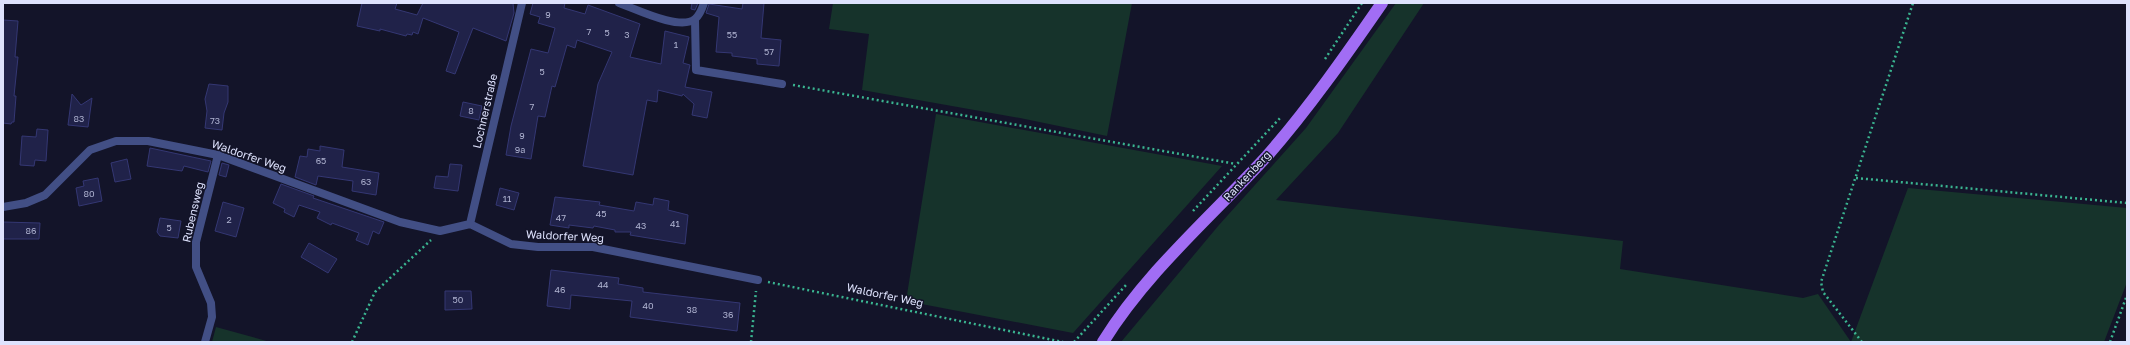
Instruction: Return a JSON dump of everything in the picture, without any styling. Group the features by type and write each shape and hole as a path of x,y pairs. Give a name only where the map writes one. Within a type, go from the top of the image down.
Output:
{"main road":[{"name":"Rankenberg","path":"1103,342 1115,322 1147,281 1268,155 1336,69 1382,3"}],"street":[{"name":"Lochnerstraße","path":"470,224 522,3"},
{"path":"618,3 675,23 687,23 695,20 704,3"},
{"path":"695,20 696,70 782,84"},
{"name":"Waldorfer Weg","path":"3,206 26,203 44,195 90,150 116,141 148,140 218,155 400,222 440,231 470,224 511,244 538,247 593,247 758,280"},
{"name":"Rubensweg","path":"205,342 212,317 211,303 196,267 196,242 218,155"}],"path":[{"path":"1324,60 1362,3"},
{"path":"1862,342 1823,292 1821,282 1913,3"},
{"path":"782,84 1236,164"},
{"path":"1189,216 1282,115"},
{"path":"1856,178 2127,203"},
{"path":"352,342 374,292 440,231"},
{"path":"1074,342 1131,279"},
{"path":"750,342 758,280"},
{"name":"Waldorfer Weg","path":"758,280 1063,342"},
{"path":"2110,342 2127,295"}],"green space":[{"path":"833,3 1132,3 1107,136 1020,118 862,90 869,34 829,29"},
{"path":"1396,3 1424,3 1338,133 1276,200 1623,241 1620,269 1803,298 1818,294 1851,342 1121,342 1219,225 1306,128"},
{"path":"936,114 1222,166 1073,333 906,301"},
{"path":"1908,188 2127,208 2127,282 2104,342 1851,342"},
{"path":"216,327 270,342 212,342"}],"building":[{"path":"362,3 397,3 395,9 417,15 423,3 513,3 514,13 506,41 473,28 455,74 446,71 459,32 423,18 418,34 413,32 412,35 407,34 406,36 380,29 380,31 357,26"},
{"path":"533,3 565,3 564,8 585,14 588,5 640,24 630,57 661,64 665,31 689,37 683,63 690,65 685,87 712,92 707,118 692,115 694,104 683,94 682,96 658,90 657,102 647,100 633,175 583,166 598,84 612,52 577,40 575,48 567,45 555,87 552,86 545,117 538,116 531,159 506,155 511,126 531,49 548,53 555,28 538,23 540,17 530,14"},
{"path":"692,3 698,3 695,10 691,9"},
{"path":"743,3 764,3 761,38 781,40 779,66 757,64 757,59 732,56 732,53 716,52 719,17 706,13 709,4 742,9"},
{"path":"3,20 18,21 15,57 18,57 14,96 16,96 14,122 11,124 3,123"},
{"path":"209,84 228,86 228,102 224,113 222,130 205,128 207,111 205,99"},
{"path":"72,94 81,105 92,98 88,127 68,125"},
{"path":"463,102 482,106 479,120 460,116"},
{"path":"37,129 48,130 46,161 35,160 34,166 20,165 22,136 36,137"},
{"path":"320,146 344,150 342,167 379,173 376,195 352,191 353,181 318,176 316,185 295,177 300,156 307,157 308,149 320,151"},
{"path":"150,148 211,161 208,172 184,166 182,171 147,166"},
{"path":"127,159 131,179 115,182 111,163"},
{"path":"222,163 229,165 226,177 219,175"},
{"path":"450,164 462,165 458,191 434,188 436,176 448,177"},
{"path":"98,178 102,201 79,206 76,188 84,186 83,181"},
{"path":"281,184 314,196 313,198 384,222 379,234 373,231 368,245 356,240 359,233 332,223 331,225 317,218 320,212 299,205 294,217 284,212 285,209 273,203"},
{"path":"500,188 519,193 514,210 496,205"},
{"path":"555,197 600,202 599,205 634,211 636,202 653,205 654,198 669,201 668,210 688,215 685,244 630,235 631,232 615,232 615,230 594,226 593,228 569,225 569,228 550,225"},
{"path":"223,202 244,208 236,237 215,231"},
{"path":"160,218 181,221 178,238 160,236 157,232"},
{"path":"3,222 40,223 39,239 3,239"},
{"path":"309,243 337,259 328,273 301,257"},
{"path":"551,270 619,278 618,284 643,288 643,292 740,303 737,331 630,317 632,301 571,295 570,309 547,306"},
{"path":"445,291 471,291 472,309 445,310"}]}
